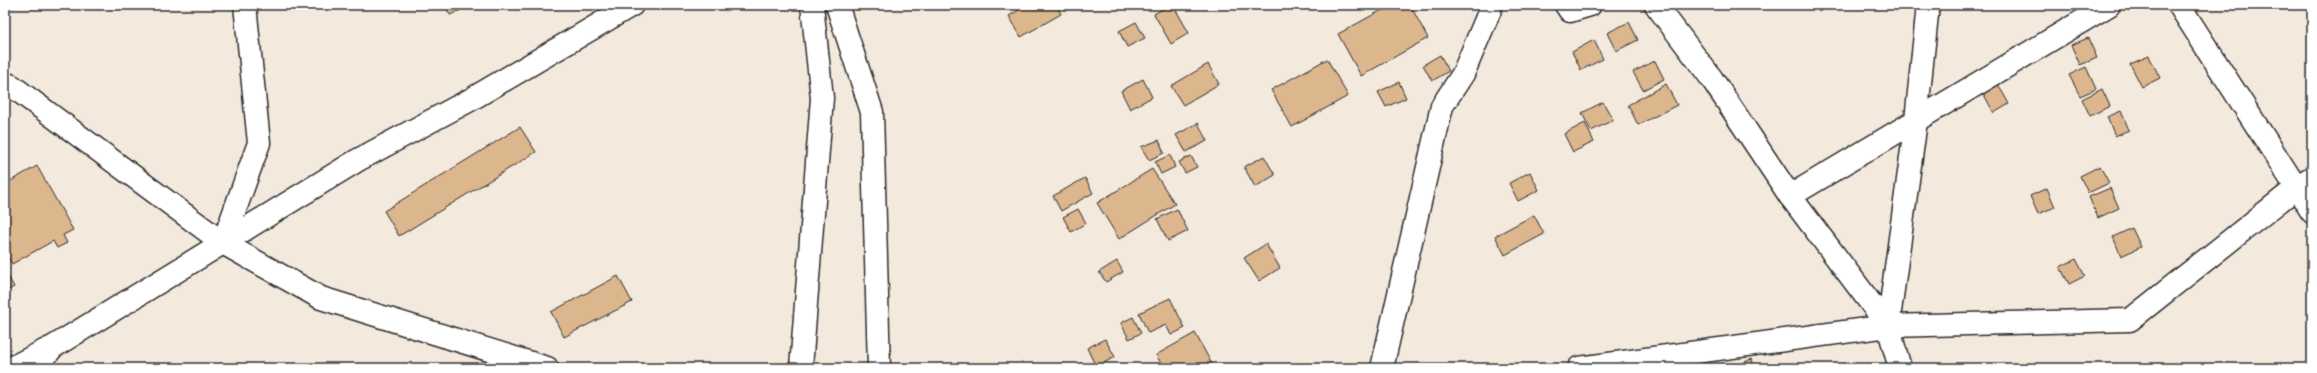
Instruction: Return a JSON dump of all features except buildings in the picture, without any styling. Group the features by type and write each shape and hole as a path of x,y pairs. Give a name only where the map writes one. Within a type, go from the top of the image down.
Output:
{"street":[{"path":"223,243 259,143 245,5"},
{"path":"11,368 53,347 358,160 470,100 632,5"},
{"path":"801,368 822,98 812,5"},
{"path":"837,5 872,112 879,368"},
{"path":"1382,368 1442,106 1463,74 1490,10 1490,5"},
{"path":"1566,5 1570,11 1590,5"},
{"path":"1656,5 1712,79 1790,196 1888,326 1900,368"},
{"path":"1888,326 1916,121 1928,5"},
{"path":"1790,196 2109,5"},
{"path":"2179,5 2304,182 2312,212"},
{"path":"5,83 12,86 223,243 321,298 547,368"},
{"path":"1579,368 1888,326 2130,320 2304,182"},
{"path":"36,368 53,347"}]}
